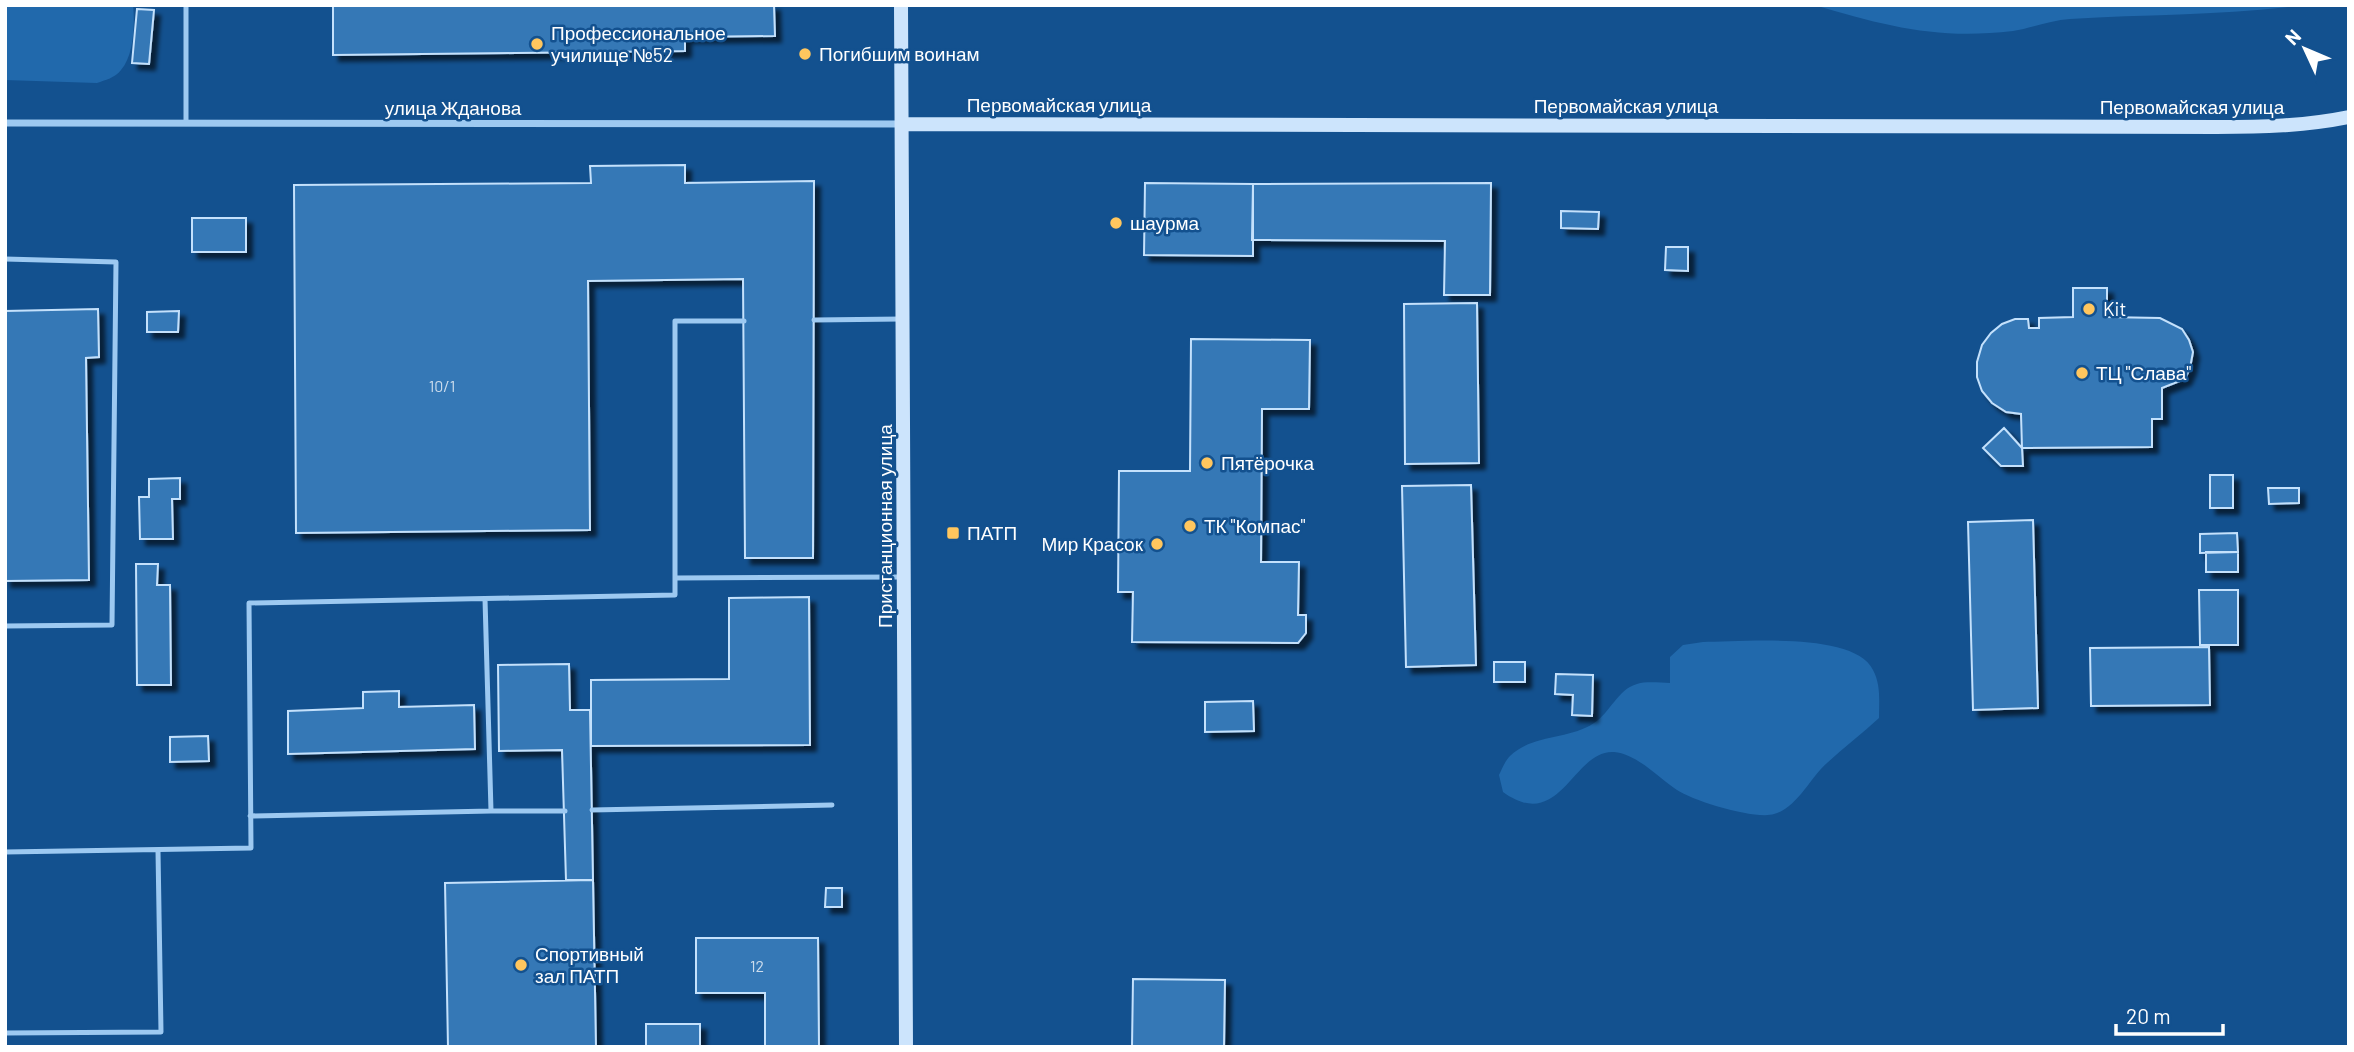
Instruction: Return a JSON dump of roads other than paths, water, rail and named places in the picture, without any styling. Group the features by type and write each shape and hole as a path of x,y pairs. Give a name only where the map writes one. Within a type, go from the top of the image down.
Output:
{"main road":[{"name":"Пристанционная улица","path":"901,5 906,1047"},
{"name":"Первомайская улица","path":"902,124 2282,127 2349,117"}],"street":[{"name":"улица Жданова","path":"5,123 902,124"}],"lane":[{"path":"186,5 186,123"},
{"path":"5,259 116,262 112,625 5,626"},
{"path":"814,320 902,320"},
{"path":"5,852 251,848 249,603 675,594 675,321 744,321"},
{"path":"675,578 904,577"},
{"path":"485,599 491,811"},
{"path":"592,810 832,805"},
{"path":"250,816 565,811"},
{"path":"5,1032 161,1032 158,850"}],"place":[{"name":"Профессиональное училище №52","path":"537,44"},
{"name":"Погибшим воинам","path":"805,54"},
{"name":"шаурма","path":"1116,223"},
{"name":"Kit","path":"2089,309"},
{"name":"ТЦ \"Слава\"","path":"2082,373"},
{"name":"Пятёрочка","path":"1207,463"},
{"name":"ТК \"Компас\"","path":"1190,526"},
{"name":"ПАТП","path":"953,533"},
{"name":"Мир Красок","path":"1157,544"},
{"name":"Спортивный зал ПАТП","path":"521,965"}]}
